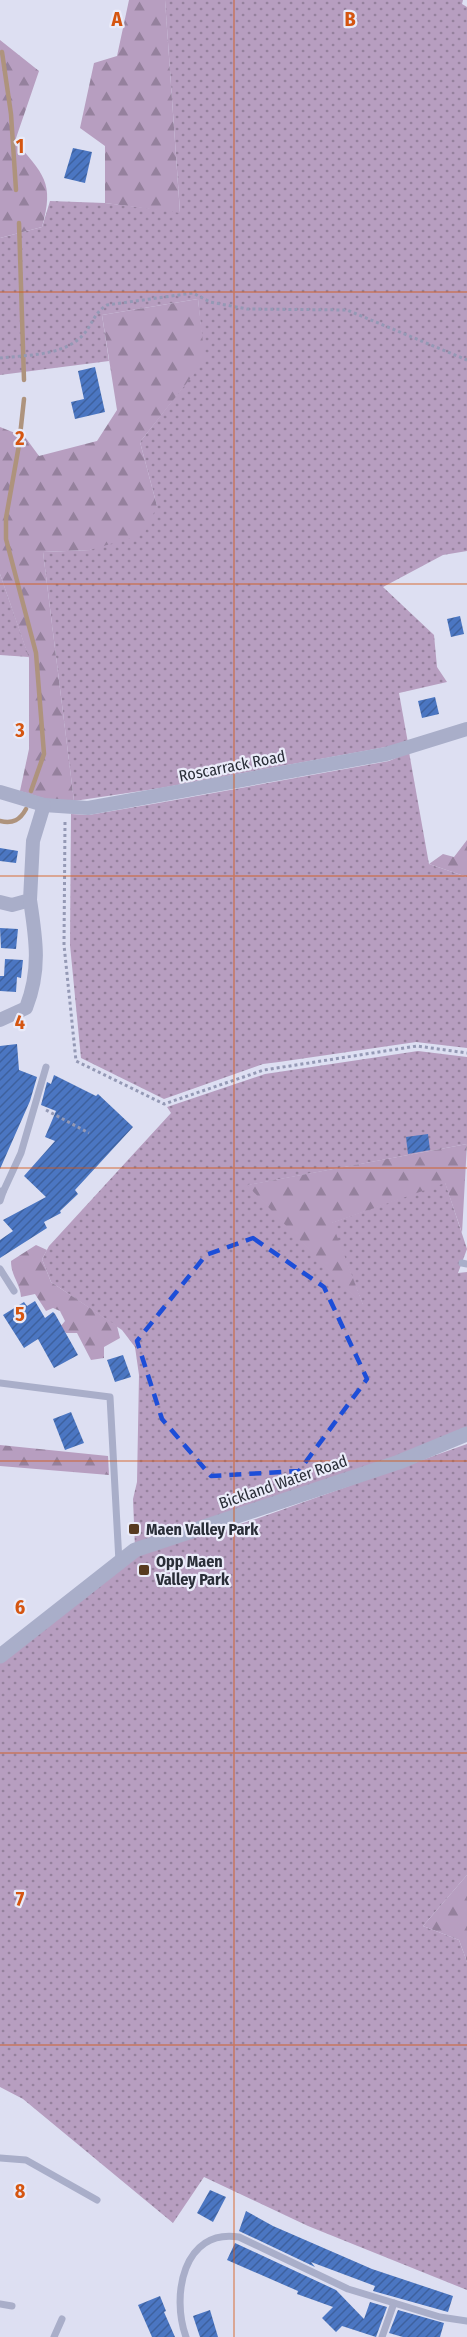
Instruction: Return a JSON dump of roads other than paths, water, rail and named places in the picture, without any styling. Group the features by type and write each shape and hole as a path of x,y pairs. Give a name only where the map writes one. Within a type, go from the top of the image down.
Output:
{"street":[{"name":"Roscarrack Road","path":"0,792 44,805 88,808 386,754 467,729"},
{"path":"0,1020 26,1008 35,986 37,945 30,900 33,841 44,805"},
{"path":"0,902 12,905 30,900"},
{"name":"Bickland Water Road","path":"0,1656 135,1550 399,1462 467,1434"}],"lane":[{"path":"0,1202 2,1191 21,1153 46,1067"},
{"path":"0,1269 14,1291"},
{"path":"0,1383 110,1397 119,1562"},
{"path":"0,2158 26,2160 97,2200"},
{"path":"186,2337 180,2320 184,2273 193,2253 204,2242 225,2234 239,2236 348,2289 440,2317 467,2321"},
{"path":"382,2337 394,2303"},
{"path":"0,2304 12,2306"},
{"path":"54,2337 62,2319"}],"waterway":[{"path":"2,52 11,114 16,190"},
{"path":"19,223 24,380"},
{"path":"24,399 19,445 6,518 6,539 36,653 44,754 31,791"},
{"path":"0,821 16,820 26,809"}],"place":[{"name":"Maen Valley Park","path":"134,1529"},
{"name":"Opp Maen Valley Park","path":"144,1570"}]}
